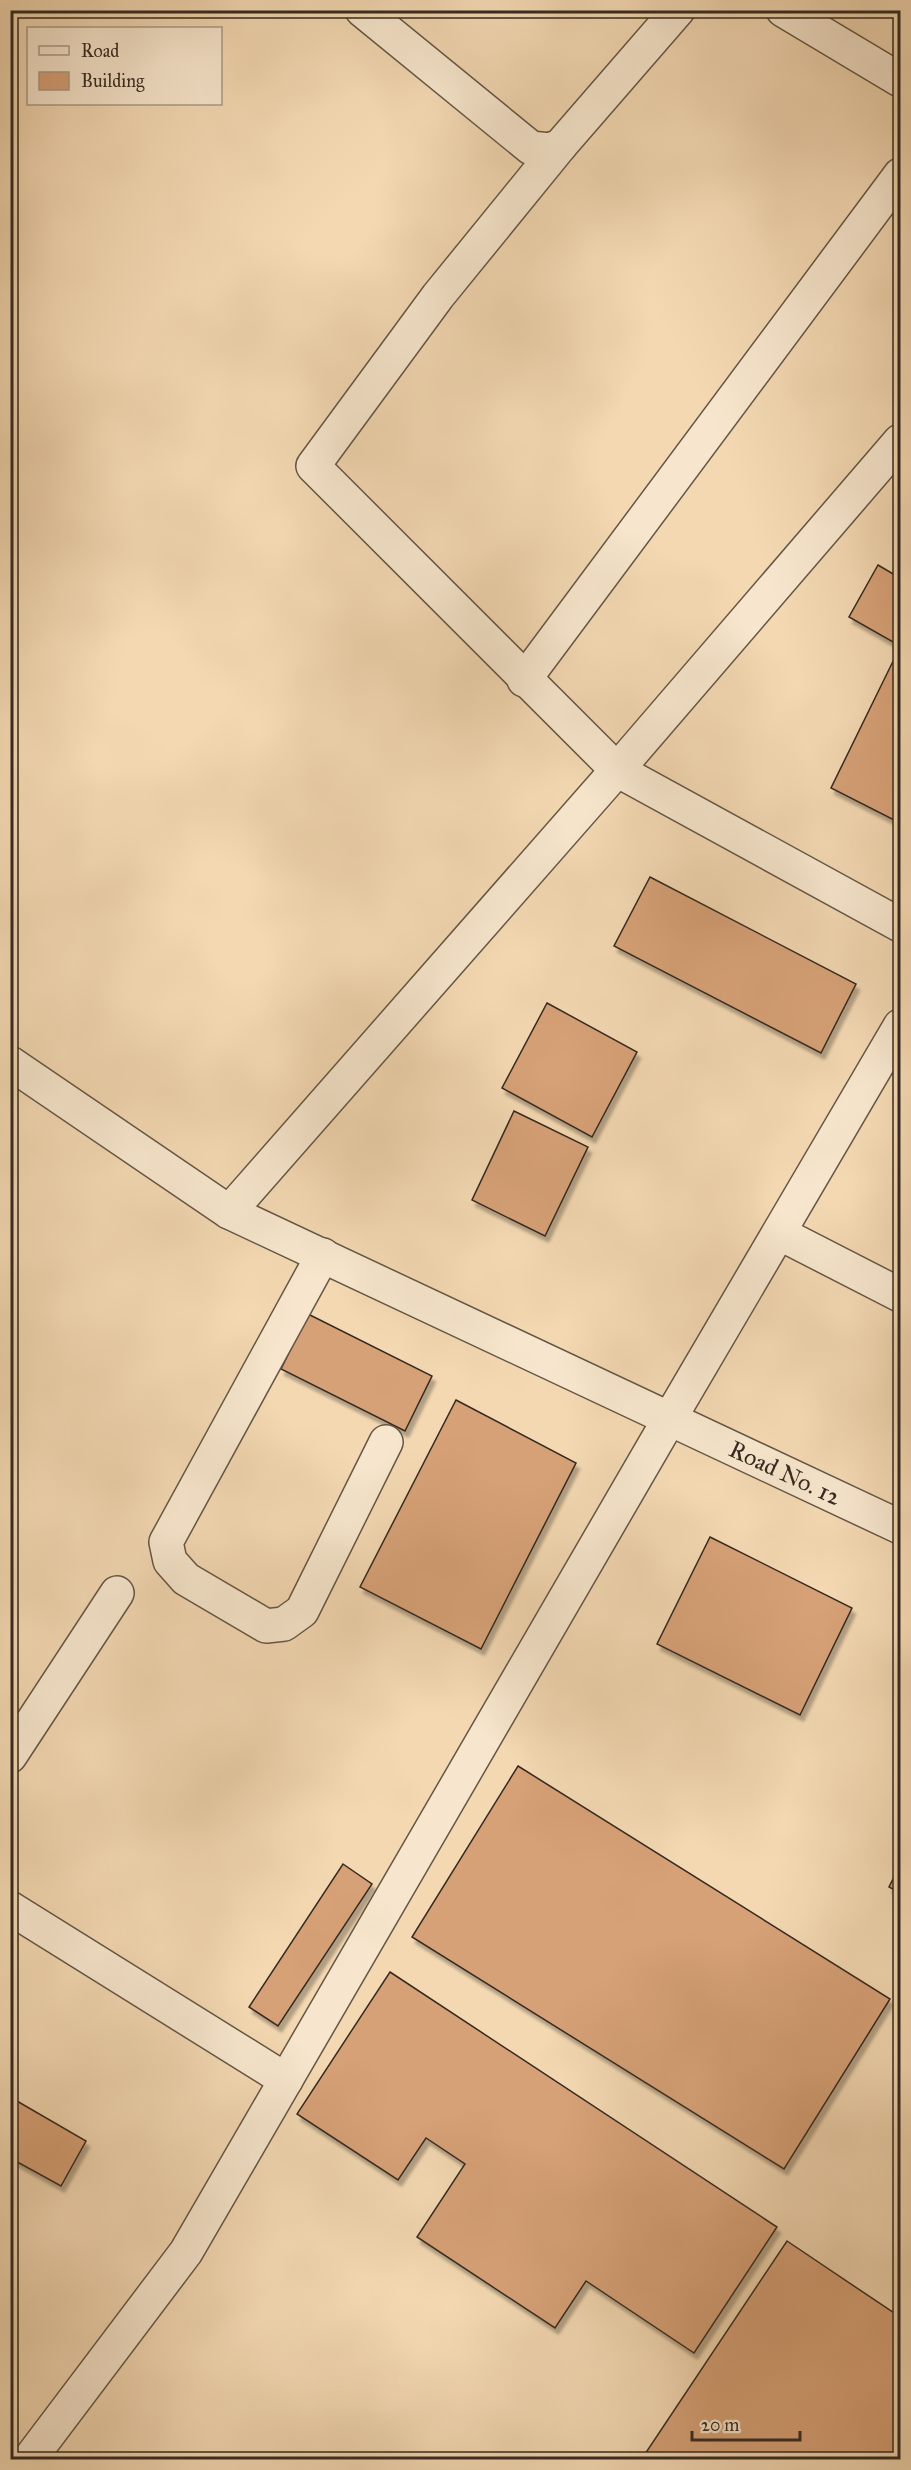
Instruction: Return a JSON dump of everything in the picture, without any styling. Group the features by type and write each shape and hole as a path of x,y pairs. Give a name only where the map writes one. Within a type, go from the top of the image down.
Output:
{"street":[{"path":"362,10 531,148 549,150 560,146"},
{"path":"678,10 560,146 438,296 312,466 616,770 900,925"},
{"path":"783,10 900,80"},
{"path":"524,680 900,175"},
{"path":"229,1212 900,441"},
{"path":"29,2460 186,2252 779,1233 889,1070 900,1026"},
{"name":"Road No. 12","path":"10,1063 229,1212 900,1527"},
{"path":"779,1233 900,1295"},
{"path":"323,1255 166,1542 170,1561 186,1579 266,1626 284,1624 302,1611 386,1442"},
{"path":"10,1756 117,1593"},
{"path":"10,1908 286,2080"}],"building":[{"path":"878,565 900,578 900,628 893,642 849,617"},
{"path":"900,647 900,823 831,788"},
{"path":"650,877 856,984 821,1053 614,946"},
{"path":"547,1003 637,1052 592,1137 502,1088"},
{"path":"514,1111 588,1147 545,1236 472,1200"},
{"path":"308,1314 432,1376 405,1431 281,1369"},
{"path":"456,1400 576,1463 481,1649 360,1587"},
{"path":"710,1537 852,1608 800,1715 657,1644"},
{"path":"518,1766 890,1999 784,2169 412,1937"},
{"path":"343,1864 372,1884 278,2026 249,2007"},
{"path":"900,1865 900,1893 889,1887"},
{"path":"390,1972 777,2227 694,2353 586,2281 555,2328 417,2237 465,2164 426,2138 398,2180 297,2114"},
{"path":"10,2097 86,2141 61,2186 10,2158"},
{"path":"787,2241 900,2317 900,2460 641,2460"}]}
